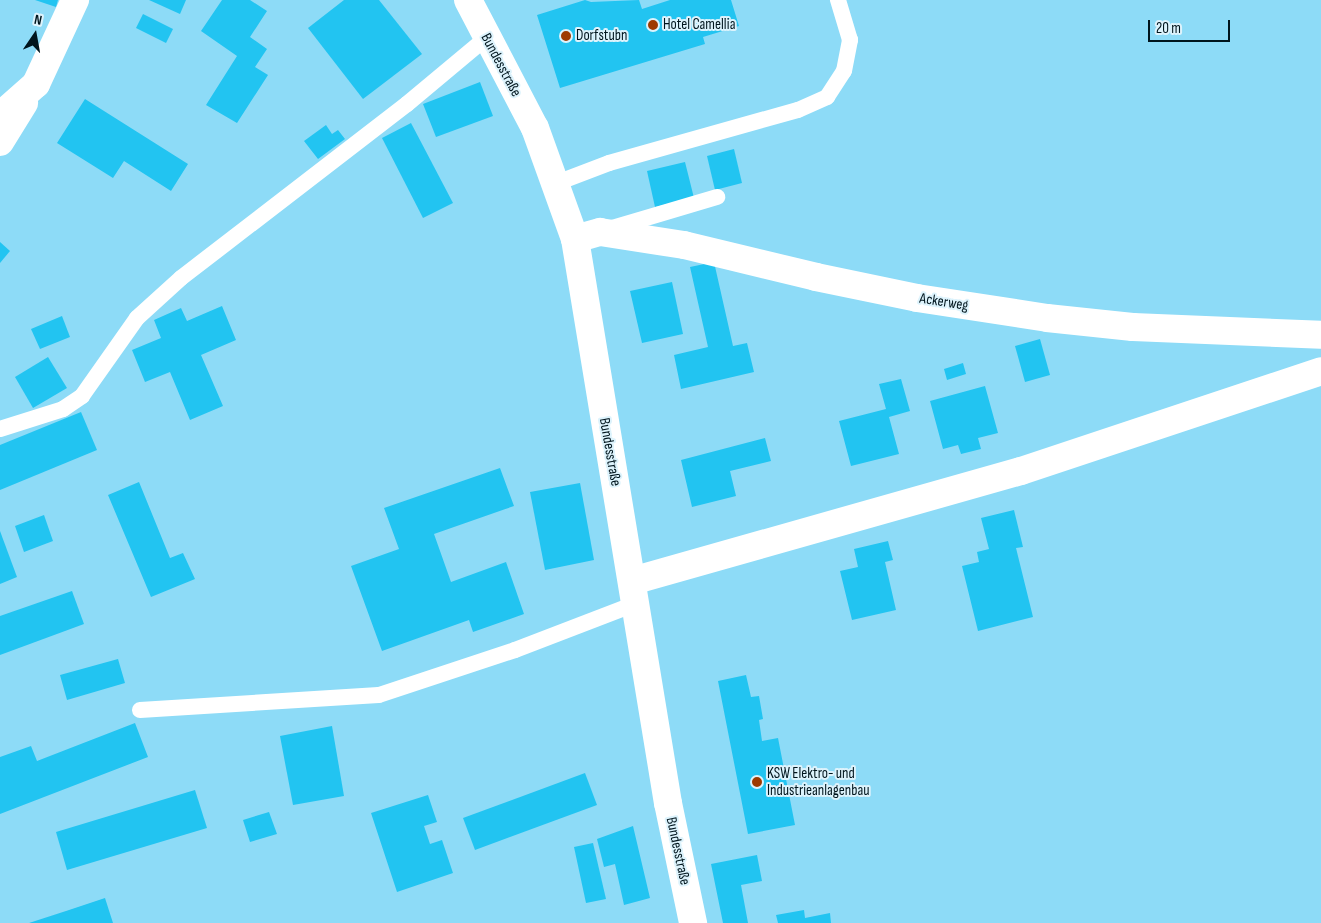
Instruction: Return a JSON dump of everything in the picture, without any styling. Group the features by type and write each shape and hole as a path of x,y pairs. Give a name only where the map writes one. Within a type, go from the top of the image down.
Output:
{"street":[{"path":"0,142 36,84 75,0"},
{"name":"Bundesstraße","path":"468,0 535,128 574,239 668,803 693,923"},
{"path":"0,116 36,84"},
{"name":"Ackerweg","path":"574,239 600,232 684,245 816,277 918,298 1046,318 1142,327 1321,335"},
{"path":"634,592 1013,473 1321,371"}],"lane":[{"path":"554,184 609,163 798,110 827,97 844,71 850,40 838,0"},
{"path":"0,428 63,409 82,396 137,318 181,278 408,104 486,37"},
{"path":"600,232 717,196"},
{"path":"140,710 379,695 515,650 634,592"}],"building":[{"path":"35,0 58,0 56,7"},
{"path":"149,0 186,0 180,14"},
{"path":"222,0 250,0 267,11 250,37 267,49 255,67 268,75 237,123 206,105 237,56 201,31"},
{"path":"344,0 379,0 422,54 363,99 308,28"},
{"path":"585,0 591,2 639,0 642,9 670,0 731,0 739,26 703,37 705,44 560,88 537,15"},
{"path":"143,14 173,29 166,43 136,28"},
{"path":"480,82 493,116 436,137 423,104"},
{"path":"85,99 188,164 171,191 124,161 113,178 57,143"},
{"path":"411,123 453,203 423,218 382,138"},
{"path":"326,125 332,134 338,130 345,139 318,159 304,141"},
{"path":"734,149 742,183 715,190 707,156"},
{"path":"685,162 694,198 655,207 647,171"},
{"path":"0,242 10,251 0,263"},
{"path":"714,262 733,346 747,343 754,372 681,389 674,355 708,347 690,267"},
{"path":"672,282 683,334 642,343 630,291"},
{"path":"222,306 236,340 201,355 223,406 190,420 170,372 145,382 132,350 161,338 154,320 181,308 187,321"},
{"path":"62,316 70,337 40,349 31,329"},
{"path":"1040,339 1050,375 1025,382 1015,346"},
{"path":"48,357 67,388 33,408 15,377"},
{"path":"963,363 966,374 947,380 944,369"},
{"path":"901,379 910,411 889,417 899,454 851,466 839,421 886,409 879,384"},
{"path":"985,386 998,433 978,438 981,449 961,454 958,445 943,449 930,401"},
{"path":"81,412 97,450 0,490 0,445"},
{"path":"765,438 771,461 730,471 736,496 692,507 681,460"},
{"path":"500,468 514,506 434,534 451,582 506,562 524,614 473,632 469,620 382,651 351,566 399,549 384,508"},
{"path":"139,482 170,558 183,553 195,579 151,597 108,495"},
{"path":"580,483 594,560 545,570 530,492"},
{"path":"1014,510 1023,547 1016,548 1033,617 978,631 962,566 979,562 977,552 989,549 981,518"},
{"path":"44,515 53,541 24,552 15,526"},
{"path":"0,531 17,577 0,584"},
{"path":"888,541 893,560 885,562 896,610 852,620 840,571 858,567 854,549"},
{"path":"72,591 84,624 0,655 0,616"},
{"path":"118,659 125,683 67,700 60,675"},
{"path":"746,675 751,697 759,696 763,719 759,720 762,741 778,738 795,825 748,834 718,681"},
{"path":"135,723 148,757 0,814 0,757 31,746 37,761"},
{"path":"332,726 344,796 293,805 280,736"},
{"path":"585,773 597,805 475,850 463,818"},
{"path":"195,790 207,828 67,870 56,832"},
{"path":"428,795 437,822 424,826 430,844 442,840 453,873 397,892 371,813"},
{"path":"269,812 277,834 250,842 243,820"},
{"path":"633,826 650,898 624,905 615,864 604,867 597,839"},
{"path":"593,843 606,899 586,903 574,847"},
{"path":"757,855 762,881 741,885 748,923 723,923 711,864"},
{"path":"105,898 113,923 29,923 66,911"},
{"path":"804,910 805,918 830,913 831,923 778,923 776,915"}],"place":[{"name":"Hotel Camellia","path":"653,25"},
{"name":"Dorfstubn","path":"566,36"},
{"name":"KSW Elektro- und Industrieanlagenbau","path":"757,782"}]}
